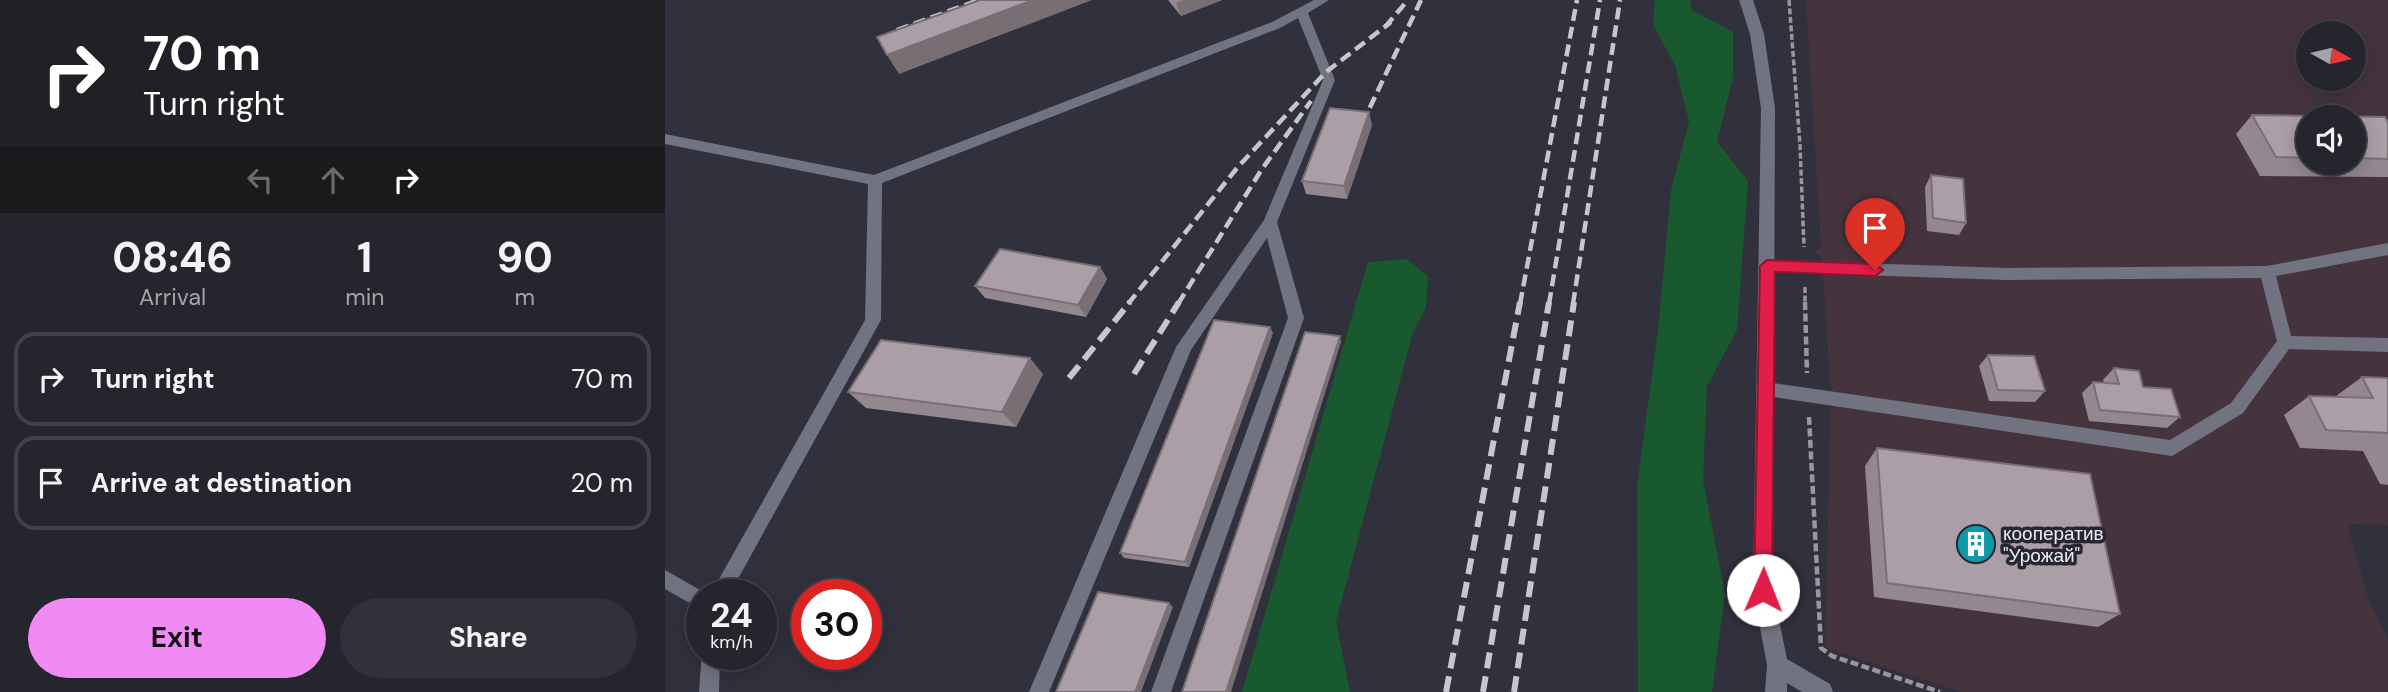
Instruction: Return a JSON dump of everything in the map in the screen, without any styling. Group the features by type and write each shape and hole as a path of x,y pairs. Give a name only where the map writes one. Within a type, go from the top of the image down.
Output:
{"street":[{"path":"1746,0 1757,34 1768,108 1763,590 1778,665 1776,692"},
{"path":"1778,665 1822,692"}],"lane":[{"path":"665,139 875,180 1276,25 1323,0"},
{"path":"1039,692 1184,347 1270,222 1329,80 1301,12"},
{"path":"728,579 873,320 875,180"},
{"path":"1161,692 1296,318 1270,222"},
{"path":"1767,266 2007,274 2267,272 2388,249"},
{"path":"2267,272 2285,342"},
{"path":"1766,389 2172,448 2237,408 2285,342"},
{"path":"2285,342 2388,345"},
{"path":"665,579 686,591"},
{"path":"709,692 710,670"}],"shaded area":[{"path":"1806,0 2388,0 2388,525 2347,524 2369,601 2388,638 2388,692 1961,692 1825,647 1831,397 1822,257 1815,252 1821,247"}],"green space":[{"path":"1655,0 1690,0 1692,10 1733,32 1733,77 1717,142 1748,181 1737,330 1707,386 1703,480 1725,594 1712,692 1638,692 1637,486 1658,330 1671,190 1689,122 1675,65 1653,25"},
{"path":"1407,259 1428,277 1426,307 1412,336 1336,622 1350,692 1242,692 1368,262"}],"building":[{"path":"980,0 1033,0 887,55 877,37"},
{"path":"1330,108 1369,112 1344,186 1302,181"},
{"path":"2252,115 2296,116 2296,158 2276,157"},
{"path":"2366,117 2385,117 2388,122 2388,159 2366,158"},
{"path":"1931,175 1963,179 1966,223 1933,218"},
{"path":"1000,249 1100,267 1078,305 975,286"},
{"path":"1214,320 1270,327 1185,562 1120,553"},
{"path":"1305,332 1340,336 1226,692 1182,692"},
{"path":"881,340 1030,358 1002,412 848,392"},
{"path":"1988,355 2034,356 2045,391 1998,390"},
{"path":"2114,368 2139,371 2143,387 2171,389 2180,417 2100,410 2093,382 2119,384"},
{"path":"2362,377 2388,378 2388,433 2326,430 2309,396 2373,398"},
{"name":"кооператив \"Урожай\"","path":"1877,448 2090,474 2120,614 1887,583"},
{"path":"1098,592 1169,603 1135,692 1056,692"}],"railway":[{"path":"897,30 979,0"},
{"path":"1386,26 1408,0"},
{"path":"1362,124 1421,0"},
{"path":"1520,304 1577,0"},
{"path":"1549,304 1600,0"},
{"path":"1573,304 1620,0"},
{"path":"1386,26 1391,22"},
{"path":"1128,304 1237,168 1326,72 1386,26"},
{"path":"1178,304 1262,169 1311,101"},
{"path":"1069,378 1130,302"},
{"path":"1134,374 1179,302"},
{"path":"1446,692 1520,302"},
{"path":"1483,692 1549,302"},
{"path":"1514,692 1574,302"}],"place":[{"name":"кооператив \"Урожай\"","path":"1976,544"}],"route":[{"path":"1763,590 1767,266 1875,270"}]}
